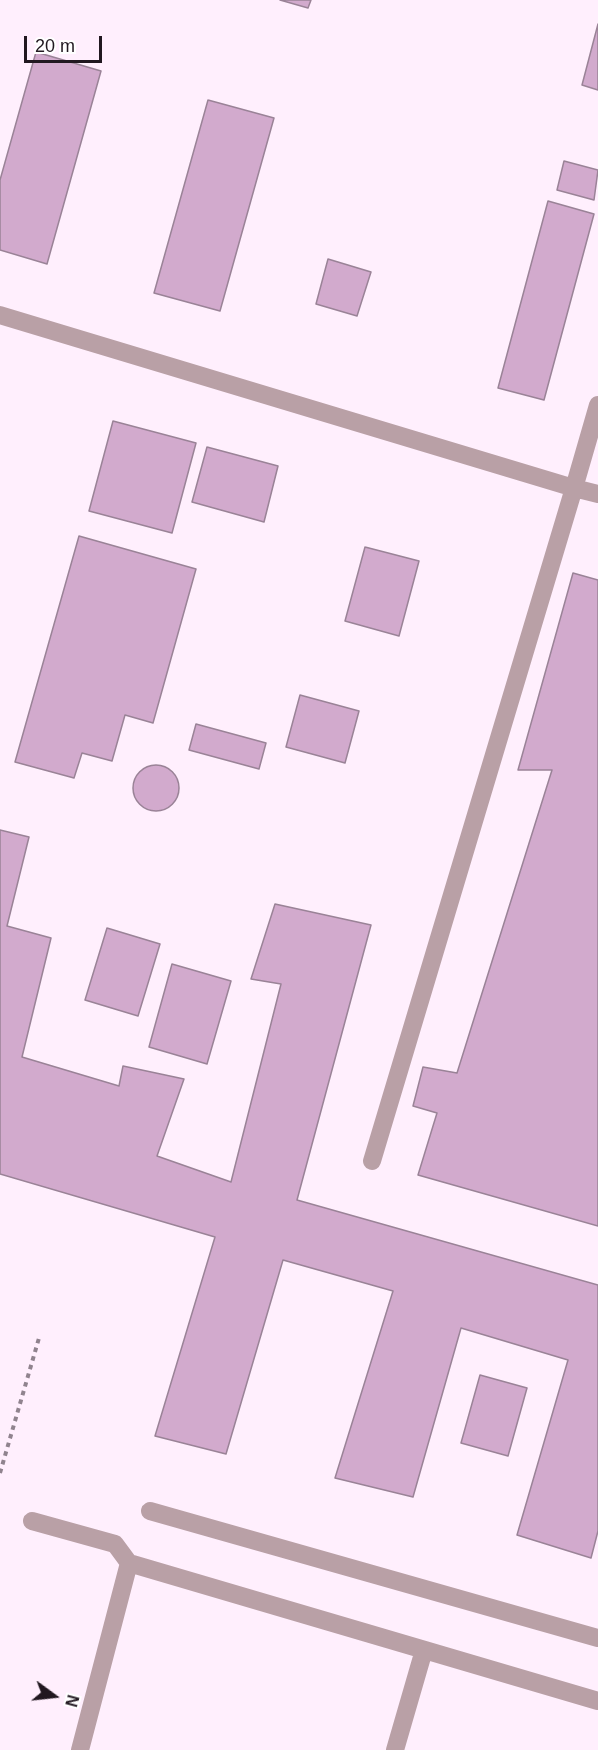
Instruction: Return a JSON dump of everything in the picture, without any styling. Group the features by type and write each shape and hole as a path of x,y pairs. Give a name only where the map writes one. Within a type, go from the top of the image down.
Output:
{"lane":[{"path":"0,315 598,494"},
{"path":"372,1161 598,405"},
{"path":"150,1511 598,1638"},
{"path":"32,1521 115,1544 129,1563 598,1701"},
{"path":"80,1750 129,1563"},
{"path":"395,1750 424,1650"}],"path":[{"path":"0,1473 39,1338"}],"building":[{"path":"280,0 311,0 308,8"},
{"path":"598,24 598,90 582,85"},
{"path":"36,52 101,71 47,264 0,250 0,180"},
{"path":"208,100 274,118 220,311 154,293"},
{"path":"564,161 598,170 594,200 557,190"},
{"path":"548,201 594,214 544,400 498,388"},
{"path":"328,259 371,272 357,316 316,304"},
{"path":"113,421 196,443 172,533 89,511"},
{"path":"207,447 278,466 264,522 192,502"},
{"path":"79,536 196,569 153,723 125,715 112,761 82,753 74,778 15,762"},
{"path":"365,547 419,561 399,636 345,621"},
{"path":"573,573 598,580 598,1226 418,1175 437,1113 413,1106 423,1067 457,1073 552,770 518,770"},
{"path":"300,695 359,711 345,763 286,747"},
{"path":"196,724 266,743 259,769 189,750"},
{"path":"156,765 172,772 179,788 172,804 156,811 140,804 133,788 140,772"},
{"path":"0,830 29,837 7,926 51,938 22,1057 119,1086 123,1066 184,1079 157,1156 231,1182 281,984 251,979 275,904 371,925 297,1200 598,1285 598,1531 591,1558 517,1535 568,1360 461,1328 413,1497 335,1478 393,1291 283,1260 226,1454 155,1436 215,1237 0,1174"},
{"path":"107,928 160,944 138,1016 85,1000"},
{"path":"172,964 231,981 207,1064 149,1047"},
{"path":"480,1375 527,1388 508,1456 461,1443"}]}
